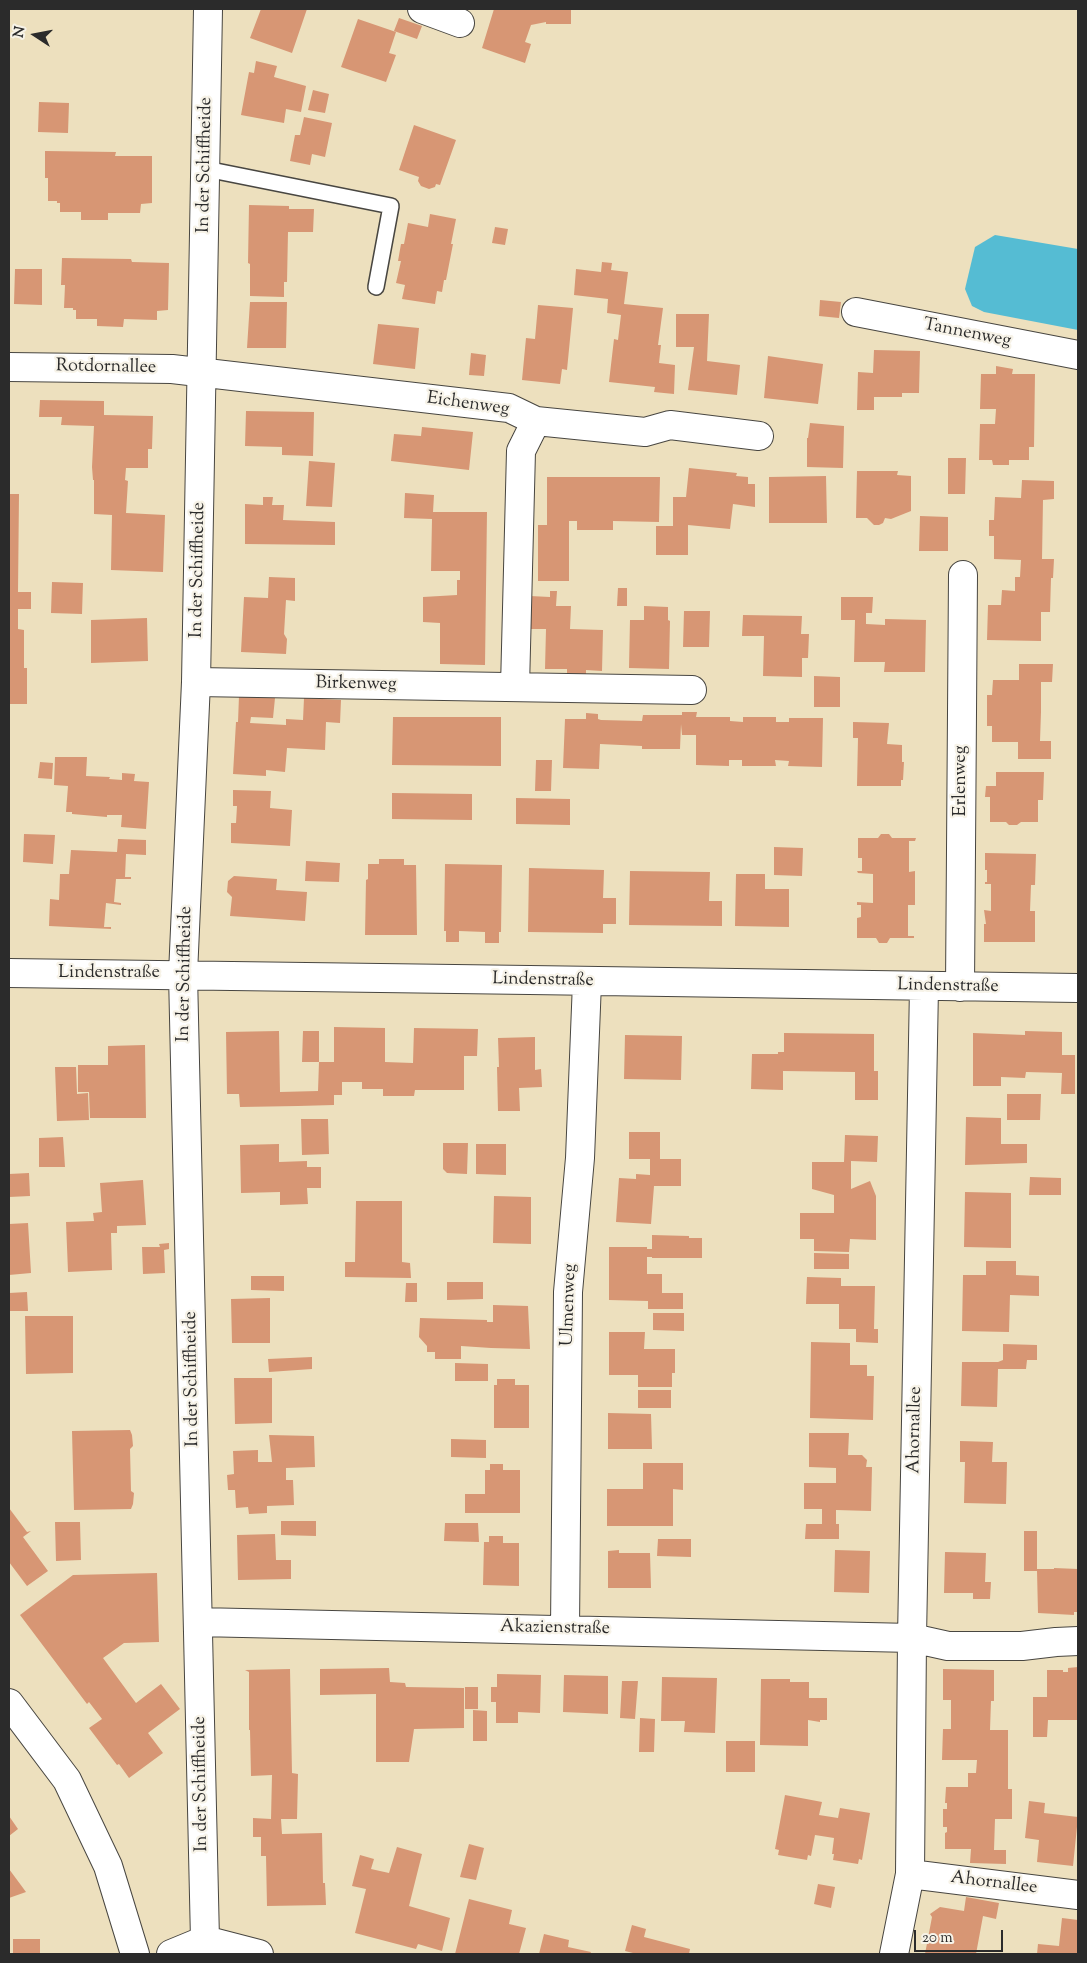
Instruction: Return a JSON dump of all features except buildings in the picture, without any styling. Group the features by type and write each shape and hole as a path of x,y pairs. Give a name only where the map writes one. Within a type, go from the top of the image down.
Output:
{"street":[{"name":"In der Schiffheide","path":"205,1940 183,974 196,682 208,9"},
{"path":"422,9 460,23"},
{"name":"Tannenweg","path":"856,312 1078,355"},
{"name":"Rotdornallee","path":"9,366 172,369 203,373"},
{"name":"Eichenweg","path":"203,373 509,408 536,421 645,432 670,425 759,436"},
{"path":"515,687 521,451 536,421"},
{"name":"Erlenweg","path":"960,987 964,575"},
{"name":"Birkenweg","path":"196,682 692,690"},
{"name":"Lindenstraße","path":"9,973 1078,988"},
{"name":"Ulmenweg","path":"564,1629 568,1292 580,1158 587,982"},
{"name":"Ahornallee","path":"894,1954 910,1874 912,1638 924,987"},
{"name":"Akazienstraße","path":"198,1622 912,1638 948,1646 1022,1646 1078,1641"},
{"path":"9,1703 67,1780 108,1866 135,1954"},
{"name":"Ahornallee","path":"910,1874 1078,1895"},
{"path":"171,1954 205,1940 259,1954"}],"lane":[{"path":"206,168 391,206 376,288"}],"water":[{"path":"995,235 1078,249 1078,330 984,312 972,306 965,289 975,247"}]}
